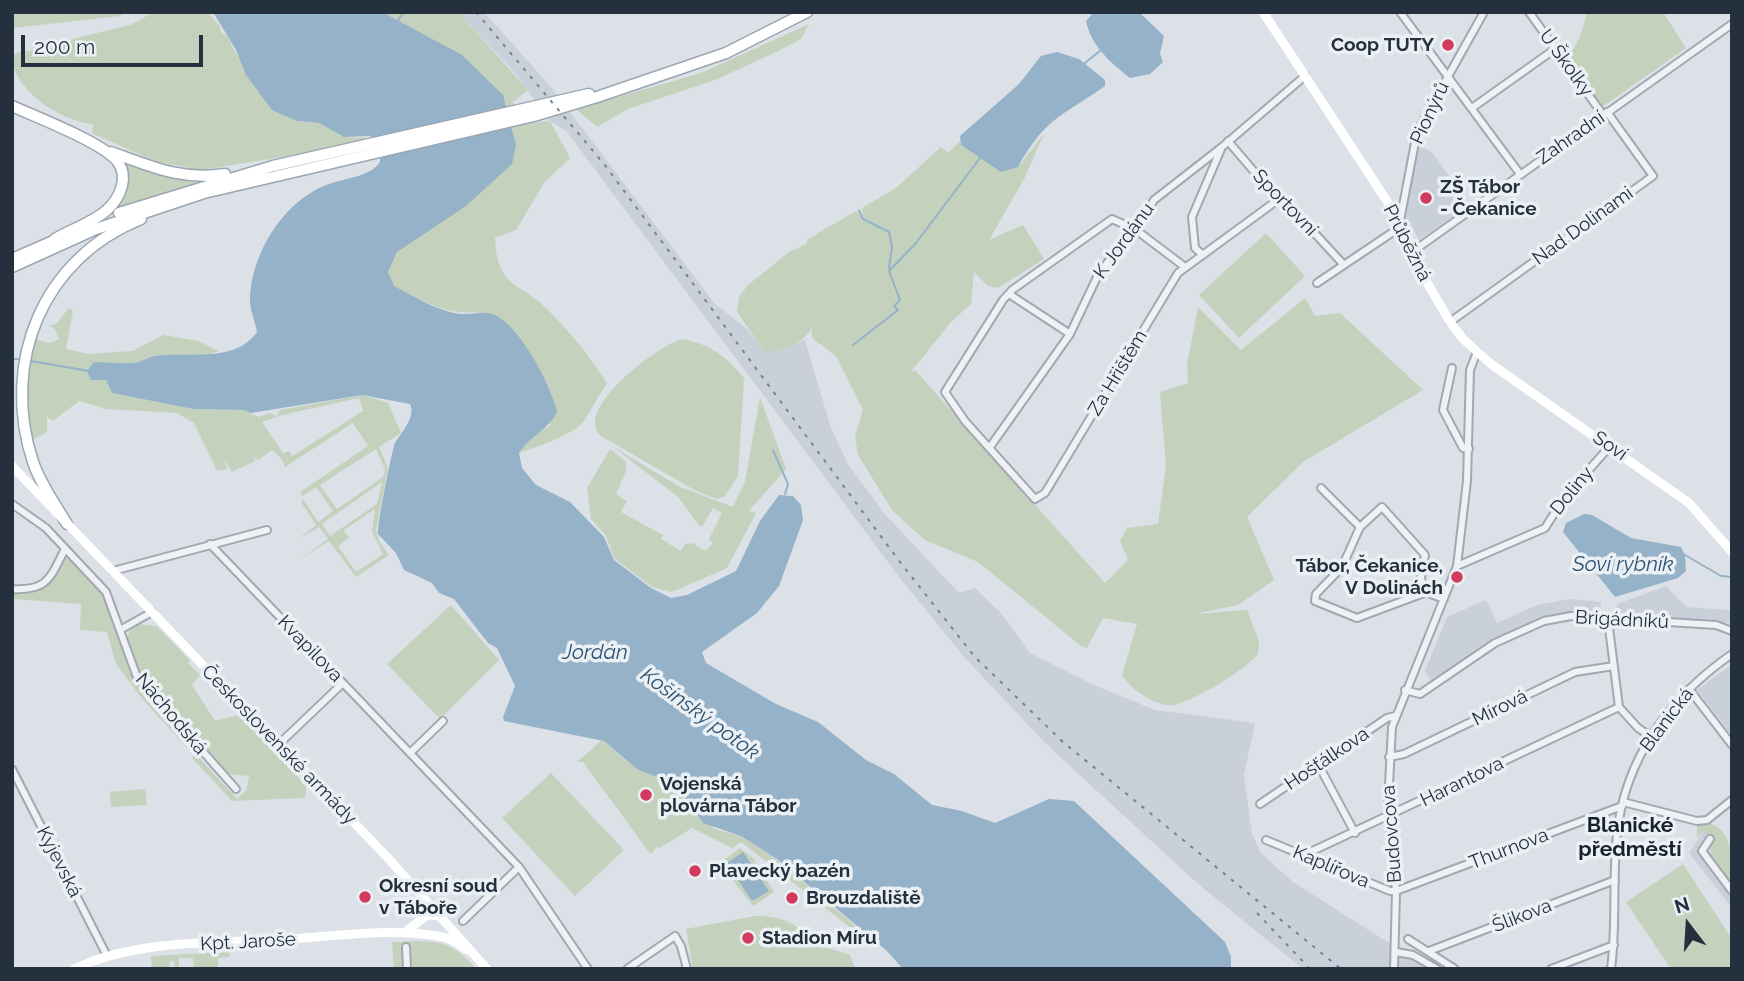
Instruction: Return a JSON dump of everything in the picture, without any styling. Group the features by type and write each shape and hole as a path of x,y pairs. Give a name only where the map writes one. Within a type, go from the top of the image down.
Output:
{"main road":[{"path":"48,243 149,203 644,81 726,54 807,12"},
{"name":"Průběžná","path":"1263,12 1401,224 1412,252 1450,322 1477,352"},
{"path":"12,106 147,167 183,175 275,170"},
{"path":"12,260 102,214 120,191 123,177 120,164 94,145"},
{"path":"12,267 131,216 275,170"},
{"path":"67,524 33,462 22,402 29,336 51,288 76,258 117,229 275,170"},
{"name":"Soví","path":"1477,352 1689,503 1732,552"},
{"name":"Československé armády","path":"12,466 422,895 487,969"},
{"path":"415,925 421,912 422,895"},
{"path":"404,933 430,914 443,918 438,930 425,935"},
{"name":"Kpt. Jaroše","path":"74,969 94,965 107,956 151,947 404,933 449,939 477,956"}],"street":[{"path":"1401,12 1520,174"},
{"name":"Pionýrů","path":"1401,224 1415,138 1484,12"},
{"name":"U Školky","path":"1529,12 1605,113"},
{"name":"Zahradní","path":"1412,252 1732,24"},
{"path":"1472,108 1555,50"},
{"name":"K Jordánu","path":"990,447 1070,334 1097,275 1126,237 1136,230 1160,193 1222,147 1305,76"},
{"name":"Nad Dolinami","path":"1450,322 1653,176 1605,113"},
{"name":"Sportovní","path":"1228,141 1279,199 1285,201 1343,264"},
{"path":"1203,255 1195,248 1192,217 1222,147"},
{"name":"Za Hřištěm","path":"990,447 1030,495 1035,499 1041,498 1178,273 1279,199"},
{"path":"990,447 965,421 945,392 1009,294 1107,221 1118,220 1136,230 1185,267"},
{"path":"1317,283 1401,224"},
{"path":"1009,294 1070,334"},
{"path":"1395,716 1457,566 1469,449 1469,370 1477,352"},
{"path":"1452,368 1443,410 1463,448 1469,449"},
{"name":"Doliny","path":"1457,566 1545,528 1564,498 1610,446"},
{"path":"1321,488 1360,527"},
{"name":"Náchodská","path":"12,504 38,521 106,592 137,677 236,789"},
{"path":"1424,593 1421,577 1425,555 1382,507 1360,527 1342,567 1315,595 1315,601 1357,618 1424,593 1444,599"},
{"path":"113,571 267,530"},
{"name":"Kvapilova","path":"210,544 519,867 588,969"},
{"path":"12,589 33,590 42,586 65,549"},
{"path":"120,630 152,612"},
{"name":"Brigádníků","path":"1405,691 1420,694 1495,643 1544,621 1571,615 1608,620 1716,625 1732,631"},
{"path":"1608,620 1619,707 1650,736"},
{"name":"Blanická","path":"1611,969 1622,804 1632,770 1650,736 1689,689 1707,671 1732,654"},
{"name":"Mírová","path":"1389,757 1404,754 1575,672 1614,666"},
{"path":"279,744 343,682"},
{"path":"1689,689 1732,745"},
{"name":"Harantova","path":"1304,855 1619,707"},
{"name":"Budovcova","path":"1394,969 1396,891 1389,817 1389,757 1395,716"},
{"name":"Hošťálkova","path":"1260,804 1387,718 1395,716"},
{"path":"410,753 443,720"},
{"path":"1318,764 1355,833"},
{"name":"Kyjevská","path":"12,769 107,956"},
{"path":"1622,804 1697,821 1707,820 1732,800"},
{"name":"Thurnova","path":"1396,891 1622,804"},
{"path":"1710,839 1702,851 1732,891"},
{"name":"Kaplířova","path":"1266,841 1396,891"},
{"path":"463,921 519,867"},
{"name":"Šlikova","path":"1429,951 1615,880"},
{"path":"627,969 676,936 687,969"},
{"path":"1408,939 1455,969"},
{"path":"1551,969 1614,945"},
{"path":"406,947 407,969"},
{"path":"1396,951 1418,957 1437,969"}],"shaded area":[{"path":"458,12 484,12 551,87 715,304 746,328 764,350 772,352 805,340 831,428 848,464 884,513 959,593 975,588 1001,613 1030,653 1096,686 1155,710 1255,723 1244,775 1252,834 1261,853 1293,882 1430,969 1303,969 1197,883 1046,744 965,658 899,577 567,132 550,121 514,72"},
{"path":"1418,145 1433,153 1469,205 1419,240 1406,217"},
{"path":"1666,586 1686,607 1732,610 1732,623 1616,615 1617,604"},
{"path":"1571,599 1601,602 1600,615 1575,613 1533,622 1432,682 1425,671 1447,617 1486,600 1497,623 1537,605"},
{"path":"1732,664 1732,736 1697,690"},
{"path":"1703,832 1712,836 1710,857 1732,887 1732,908 1689,853"}],"green space":[{"path":"12,12 126,12 120,16 12,28"},
{"path":"154,12 207,12 227,36 256,90 297,121 319,123 344,137 372,138 314,152 201,170 154,161 92,133 93,124 67,117 40,102 20,80 14,68 12,56 19,52 56,48 76,38 130,25"},
{"path":"382,12 458,12 528,90 513,102 522,124 550,121 570,158 544,183 516,230 495,238 497,255 500,268 506,277 540,302 558,320 607,384 579,427 518,453 529,437 551,425 476,312 444,309 423,301 393,286 388,272 397,252 512,164 414,30"},
{"path":"1586,12 1663,12 1686,48 1602,107 1565,58 1580,37"},
{"path":"809,24 801,39 774,53 715,80 628,109 597,127 576,109 701,73"},
{"path":"1044,134 1024,179 989,240 1023,225 1044,259 998,288 988,286 974,272 971,304 951,322 910,373 915,370 1105,583 1128,560 1120,541 1127,528 1158,524 1166,465 1160,392 1188,383 1187,365 1198,307 1241,350 1305,298 1315,316 1340,313 1423,390 1303,462 1247,517 1274,580 1238,605 1195,614 1247,610 1259,641 1258,654 1242,669 1218,684 1194,698 1173,705 1159,703 1144,696 1122,675 1137,624 1103,618 1087,648 1081,646 978,562 925,540 892,510 858,455 855,436 863,410 836,356 812,338 812,328 804,338 791,346 778,351 764,351 737,312 739,297 748,285 789,252 806,244 808,239 856,211 863,215 862,208 896,188 941,147 948,153 959,142 1018,167"},
{"path":"125,161 158,174 196,180 196,183 114,211 126,172"},
{"path":"1266,233 1305,276 1239,338 1199,295"},
{"path":"69,308 73,311 66,349 89,354 133,351 163,335 198,341 219,351 203,356 152,356 106,380 112,393 193,409 243,410 259,417 269,413 277,416 280,410 362,395 388,403 401,433 379,447 388,468 376,530 379,541 389,555 356,577 329,541 300,559 328,539 319,527 298,539 316,525 301,502 303,499 318,522 333,511 316,487 303,496 300,492 368,446 353,423 285,467 281,458 272,450 258,460 254,457 255,461 232,472 225,460 227,469 217,471 194,423 177,413 106,409 79,401 53,421 47,417 47,432 32,440 28,390 34,339 50,343 59,339 55,329 49,325 56,324","holes":["359,398 363,411 292,456 289,451 283,453 262,422","376,449 385,469 383,477 337,509 320,485","382,482 377,504 330,536 322,524","375,509 372,532 383,554 356,572 338,546 349,538 344,530"]},
{"path":"683,339 717,352 744,378 738,476 724,497 717,499 696,491 601,436 595,424 598,410 622,379 656,352"},
{"path":"760,397 786,469 749,511 756,513 727,568 672,592 652,587 614,558 606,536 591,519 587,488 610,449 626,462 626,471 616,494 627,501 621,512 663,535 661,539 681,551 685,544 692,543 706,551 713,543 709,539 722,513 713,508 702,527 678,497 612,446 680,487 733,507 745,482"},
{"path":"67,558 72,559 104,595 130,672 146,694 145,699 237,799 246,791 249,776 228,774 141,681 126,640 130,631 138,624 156,626 190,660 188,663 200,675 192,685 215,721 239,715 306,786 305,798 232,801 192,758 194,755 144,701 116,664 107,632 80,630 81,604 12,599 12,593 31,592 44,587"},
{"path":"451,605 499,660 440,719 387,664"},
{"name":"Vojenská plovárna Tábor","path":"602,740 637,769 678,786 693,810 715,829 741,836 776,859 867,936 865,939 741,842 732,848 692,828 660,848 656,847 652,854 649,852 583,762 577,762"},
{"path":"551,773 624,850 575,896 502,818"},
{"path":"145,789 147,805 111,807 110,792"},
{"path":"1709,823 1724,833 1728,841 1732,858 1732,885 1711,857 1711,836 1703,832 1697,838 1697,824"},
{"path":"740,848 753,858 774,892 753,906 729,875 722,861"},
{"path":"1683,864 1732,939 1732,969 1671,969 1626,902"},
{"name":"Stadion Míru","path":"755,916 787,921 800,930 811,943 850,955 855,969 693,969 686,929"},
{"path":"392,942 439,943 457,951 476,969 394,969"},
{"path":"230,952 229,957 218,958 218,969 194,969 193,958 179,958 179,969 175,969 174,961 169,962 170,969 152,969 151,956"}],"water":[{"name":"Jordán","path":"213,12 382,12 462,55 503,95 516,145 512,164 466,206 397,252 388,272 394,286 438,308 459,314 492,314 513,329 523,342 541,372 557,412 519,453 522,468 536,485 570,502 604,537 614,560 651,588 671,598 687,595 736,571 760,521 779,495 793,496 801,505 803,520 779,586 757,613 702,652 706,663 776,704 818,722 866,760 894,774 932,805 962,811 995,823 1049,799 1074,801 1225,942 1231,957 1231,969 903,969 887,951 777,859 741,836 703,823 678,786 637,769 604,741 504,721 503,717 515,686 497,648 488,643 454,599 439,593 432,583 404,570 396,553 378,534 393,448 410,419 410,404 362,395 251,413 243,410 193,409 112,393 106,380 91,380 87,371 94,362 128,363 154,356 210,354 236,349 248,342 257,332 250,304 252,282 264,246 274,229 300,200 315,190 365,173 380,162 380,146 370,136 344,137 319,123 297,121 272,110 246,75 236,50"},
{"path":"1094,12 1139,12 1164,36 1160,54 1163,62 1150,74 1130,78 1109,60 1092,38 1086,21"},
{"path":"1057,52 1079,59 1105,80 1105,86 1046,127 1018,167 1001,172 961,145 960,136 1019,84 1041,56"},
{"name":"Soví rybník","path":"1584,514 1592,515 1631,538 1681,547 1685,555 1686,571 1678,578 1615,597 1563,532 1566,523"},
{"path":"743,852 769,891 752,901 727,863"}],"waterway":[{"path":"398,20 404,12"},
{"path":"1085,63 1101,50"},
{"path":"853,345 898,310 894,306 900,300 889,271 916,243 980,158"},
{"path":"859,210 863,219 889,232 892,247 889,268"},
{"path":"12,359 20,359"},
{"path":"31,361 89,371"},
{"path":"773,450 788,484 785,494"},
{"path":"1685,555 1721,576 1732,577"}],"railway":[{"path":"476,12 604,164 903,566 975,657 1063,742 1341,969"},
{"path":"1257,913 1310,969"}],"place":[{"name":"Coop TUTY","path":"1448,45"},
{"name":"ZŠ Tábor - Čekanice","path":"1426,198"},
{"name":"Tábor, Čekanice, V Dolinách","path":"1457,577"},
{"name":"Vojenská plovárna Tábor","path":"646,795"},
{"name":"Plavecký bazén","path":"695,871"},
{"name":"Okresní soud v Táboře","path":"365,897"},
{"name":"Brouzdaliště","path":"792,898"},
{"name":"Stadion Míru","path":"748,938"}],"district":[{"name":"Blanické předměstí","path":"1630,838"}],"water label":[{"name":"Košínský potok","path":"700,714"}]}
